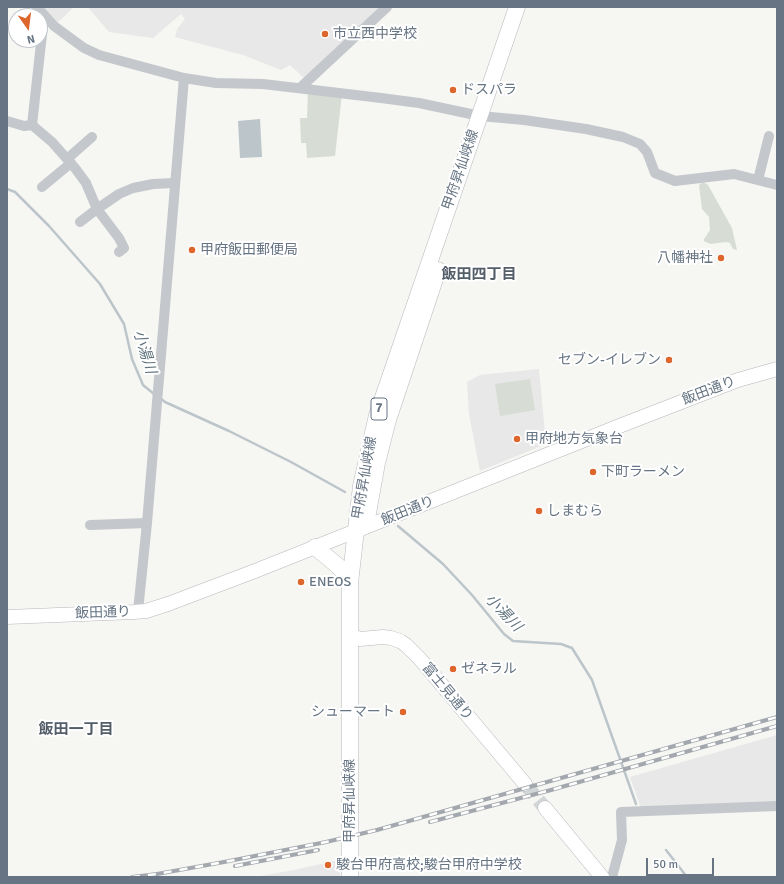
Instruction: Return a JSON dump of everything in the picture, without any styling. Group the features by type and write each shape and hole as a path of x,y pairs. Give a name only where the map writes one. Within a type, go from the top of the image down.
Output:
{"main road":[{"name":"甲府昇仙峡線","path":"361,877 355,637 350,583 360,529 393,402 485,116 517,7"},
{"name":"甲府昇仙峡線","path":"485,116 528,7"},
{"name":"飯田通り","path":"7,617 146,611 168,604 738,380 777,369"},
{"name":"甲府昇仙峡線","path":"350,877 355,637 361,582 360,529"},
{"path":"315,547 338,566 350,583"},
{"name":"富士見通り","path":"355,637 383,637 406,644 525,784"},
{"path":"545,808 602,877"}],"street":[{"path":"300,88 387,7"},
{"path":"48,20 67,37 84,48 99,55 184,78 216,84 263,84 300,88 410,102 485,116 586,129 623,137 640,144 647,152 655,173 674,181 734,174 777,185"},
{"path":"32,125 40,48"},
{"path":"138,611 147,523 184,78"},
{"path":"7,121 24,126 32,125 52,142 69,161 86,183 97,209 119,238 124,248 119,252"},
{"path":"758,180 769,136"},
{"path":"42,187 92,137"},
{"path":"80,222 119,194 133,188 153,184 175,183"},
{"path":"90,525 147,523"},
{"path":"612,877 622,840 622,812 777,806"}],"shaded area":[{"path":"37,7 74,7 54,26 48,19 48,8"},
{"path":"88,7 384,7 304,78 290,65 281,70 243,55 175,37 177,29 185,19 181,14 153,38 109,32"},
{"path":"308,89 342,94 335,156 307,158 306,143 301,143 300,118 307,118"},
{"path":"260,119 262,157 240,158 238,121"},
{"path":"703,182 708,185 732,228 737,250 733,249 730,243 710,244 704,241 710,230 709,217 702,209 699,185"},
{"path":"539,369 546,444 480,471 469,414 467,382 480,375"},
{"path":"530,379 535,410 500,416 495,384"},
{"path":"777,735 777,806 642,811 630,777"},
{"name":"駿台甲府高校;駿台甲府中学校","path":"339,860 340,877 255,877 294,870"}],"waterway":[{"name":"小湯川","path":"7,189 15,192 49,226 100,284 124,324 132,359 143,385 154,394"},
{"name":"小湯川","path":"160,398 165,402 229,431 291,462 345,492"},
{"name":"小湯川","path":"398,526 443,564 472,595 504,634 513,641 561,644 572,648 592,680 636,804"},
{"name":"小湯川","path":"666,850 687,877"}],"tunnel":[{"path":"525,784 545,808"}],"railway":[{"path":"132,877 224,862 326,842 377,830 777,717"},
{"path":"430,822 551,790 777,726"},
{"path":"235,866 318,850"}],"place":[{"name":"市立西中学校","path":"325,34"},
{"name":"ドスパラ","path":"453,90"},
{"name":"甲府飯田郵便局","path":"192,250"},
{"name":"八幡神社","path":"721,258"},
{"name":"セブン-イレブン","path":"669,360"},
{"name":"甲府地方気象台","path":"517,439"},
{"name":"下町ラーメン","path":"593,472"},
{"name":"しまむら","path":"539,511"},
{"name":"ENEOS","path":"301,582"},
{"name":"ゼネラル","path":"453,669"},
{"name":"シューマート","path":"403,712"},
{"name":"駿台甲府高校;駿台甲府中学校","path":"328,865"}],"district":[{"name":"飯田四丁目","path":"479,275"},
{"name":"飯田一丁目","path":"76,730"}]}
